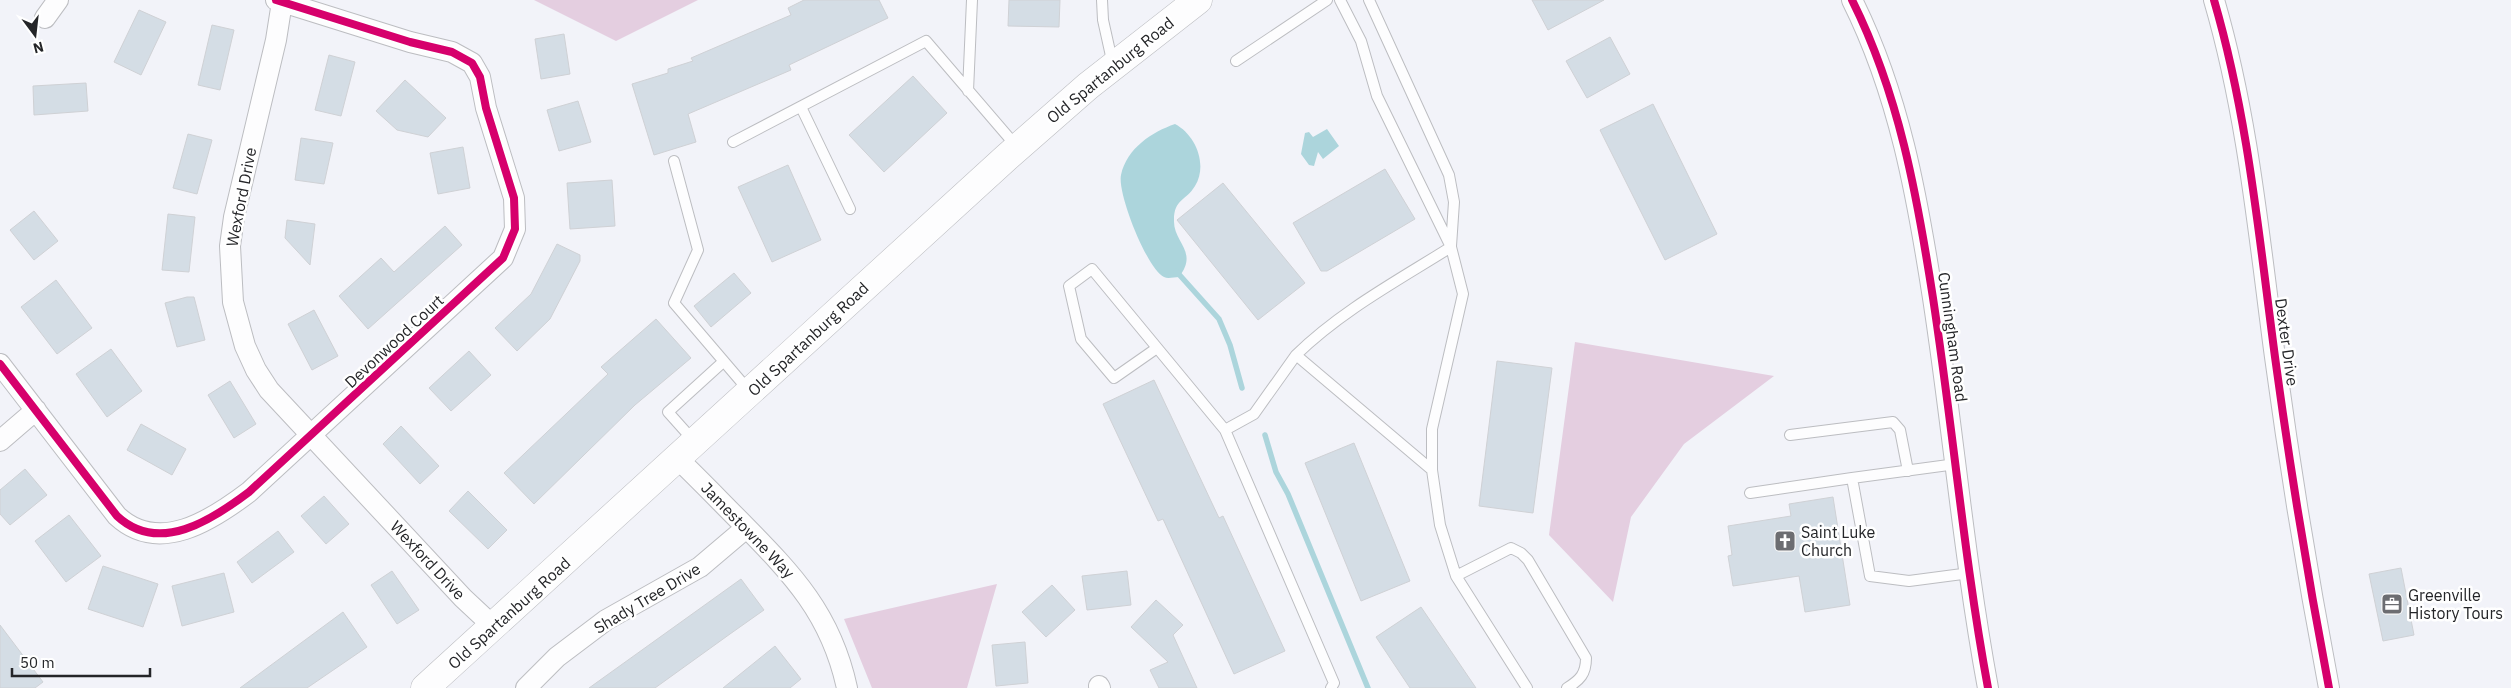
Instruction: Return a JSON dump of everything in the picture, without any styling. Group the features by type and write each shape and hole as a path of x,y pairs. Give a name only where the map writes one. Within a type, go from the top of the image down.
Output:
{"main road":[{"name":"Old Spartanburg Road","path":"425,688 494,627 1017,147 1182,8"}],"street":[{"path":"44,18 58,0"},
{"name":"Cunningham Road","path":"1852,0 1869,35 1895,106 1923,230 1944,365 1970,572 1988,688"},
{"name":"Dexter Drive","path":"2214,0 2226,41 2242,123 2302,546 2328,688"},
{"name":"Wexford Drive","path":"279,1 276,40 234,217 230,246 230,279 238,324 256,370 269,390 463,598 494,627"},
{"name":"Devonwood Court","path":"0,364 117,516 134,528 154,534 186,529 225,510 249,492 497,264 512,241 516,212 510,181 486,108 480,76 472,63 452,52 410,42 279,1"},
{"path":"0,441 36,410"},
{"name":"Jamestowne Way","path":"686,450 746,528 778,559 812,602 832,641 847,688"},
{"name":"Shady Tree Drive","path":"526,688 557,657 606,620 700,567 746,528"}],"lane":[{"path":"968,91 972,0"},
{"path":"1102,0 1103,20 1113,66"},
{"path":"1236,61 1327,0"},
{"path":"1340,0 1361,41 1377,96 1451,247 1463,294 1432,429 1432,470 1440,525 1456,576 1527,688"},
{"path":"1369,0 1449,175 1454,202 1451,247"},
{"path":"733,142 926,41 1017,147"},
{"path":"800,107 850,209"},
{"path":"674,161 698,250 674,303 750,392"},
{"path":"1225,430 1254,414 1296,354 1321,330 1350,309 1451,247"},
{"path":"1157,348 1114,378 1081,340 1069,286 1092,269 1225,430 1334,683 1332,688"},
{"path":"1296,354 1432,470"},
{"path":"686,450 668,412 723,362"},
{"path":"1790,435 1892,422 1900,430 1908,471"},
{"path":"1750,493 1956,464"},
{"path":"1852,478 1870,576 1909,581 1970,572"},
{"path":"1456,576 1511,548 1521,553 1528,560 1586,658 1586,668 1580,680 1567,688"}],"shaded area":[{"path":"534,0 698,0 616,41"},
{"path":"1575,342 1774,376 1684,444 1631,517 1613,602 1549,535"},
{"path":"997,584 967,688 872,688 844,619"}],"water":[{"path":"1175,124 1189,135 1194,143 1198,151 1200,169 1199,178 1192,191 1178,204 1174,220 1177,235 1184,247 1187,260 1179,277 1167,278 1157,271 1142,246 1128,213 1121,184 1121,175 1129,157 1142,142"},
{"path":"1327,129 1339,146 1323,159 1318,152 1314,166 1309,165 1301,154 1305,133 1309,132 1313,137"}],"building":[{"path":"804,0 879,0 888,18 789,65 791,70 688,114 696,142 654,155 632,84 668,73 668,69 693,61 691,58 791,15 788,8"},
{"path":"1009,0 1060,0 1059,27 1008,26"},
{"path":"1532,0 1604,0 1548,30"},
{"path":"139,10 166,22 141,75 114,62"},
{"path":"212,25 234,30 220,90 198,85"},
{"path":"564,34 570,74 541,79 535,39"},
{"path":"1610,37 1630,74 1587,98 1566,61"},
{"path":"329,55 355,62 341,116 315,110"},
{"path":"913,76 947,113 884,172 849,135"},
{"path":"405,80 446,118 428,137 397,130 376,111"},
{"path":"86,83 88,111 34,115 33,86"},
{"path":"578,101 591,142 559,151 547,110"},
{"path":"1653,104 1717,234 1665,260 1600,130"},
{"path":"188,134 212,140 197,194 173,188"},
{"path":"301,138 333,143 324,184 295,180"},
{"path":"463,147 470,188 438,194 430,153"},
{"path":"788,165 821,240 772,262 738,187"},
{"path":"1385,169 1415,219 1327,271 1321,271 1293,223"},
{"path":"612,180 615,226 570,229 567,183"},
{"path":"1223,183 1305,283 1258,320 1177,220"},
{"path":"34,211 58,241 34,260 10,230"},
{"path":"168,214 195,217 189,272 162,270"},
{"path":"287,220 315,224 310,265 285,238"},
{"path":"445,226 462,245 368,329 339,296 381,258 394,272"},
{"path":"557,244 580,255 580,261 550,319 517,351 495,328 531,294"},
{"path":"734,273 751,293 711,327 694,306"},
{"path":"56,280 92,328 57,354 21,307"},
{"path":"194,297 205,340 177,347 165,303"},
{"path":"314,310 338,356 312,370 288,324"},
{"path":"656,319 691,358 635,405 534,504 504,473 608,374 601,367"},
{"path":"111,349 142,391 107,417 76,374"},
{"path":"469,351 491,375 451,411 429,388"},
{"path":"1497,361 1552,368 1533,513 1479,506"},
{"path":"1154,380 1219,518 1223,516 1285,651 1234,674 1163,519 1158,521 1103,404"},
{"path":"230,381 256,424 234,438 208,395"},
{"path":"141,424 186,449 172,475 127,450"},
{"path":"401,426 439,466 420,484 383,444"},
{"path":"1354,443 1410,581 1361,601 1305,463"},
{"path":"25,469 47,495 10,525 0,514 0,490"},
{"path":"468,491 507,530 488,549 449,511"},
{"path":"324,496 349,524 326,544 301,516"},
{"name":"Saint Luke Church","path":"1833,497 1850,605 1805,612 1799,576 1733,586 1728,556 1732,555 1728,526 1791,516 1789,504"},
{"path":"69,515 101,556 66,582 35,541"},
{"path":"278,531 294,552 252,583 237,562"},
{"path":"103,566 158,584 143,627 88,609"},
{"name":"Greenville History Tours","path":"2401,568 2414,635 2383,641 2369,574"},
{"path":"392,571 419,610 397,624 371,585"},
{"path":"1127,571 1131,605 1087,610 1082,576"},
{"path":"224,573 234,612 182,626 172,586"},
{"path":"741,579 764,610 655,688 589,688"},
{"path":"1052,585 1075,610 1046,637 1022,612"},
{"path":"1156,600 1183,625 1173,635 1197,688 1159,688 1150,670 1168,662 1131,627"},
{"path":"1421,607 1476,688 1410,688 1376,637"},
{"path":"343,612 367,647 307,688 240,688"},
{"path":"0,625 43,682 35,688 0,688"},
{"path":"1025,642 1028,683 996,686 992,645"},
{"path":"775,646 801,679 790,688 723,688"}],"waterway":[{"path":"1176,271 1219,319 1230,345 1242,388"},
{"path":"1265,435 1276,472 1288,494 1368,688"}],"cycle path":[{"path":"0,364 117,516 133,527 150,533 167,533 185,529 202,522 219,513 249,492 503,258 515,229 514,198 486,108 480,77 472,63 452,52 410,42 276,0"},
{"path":"1852,0 1882,72 1894,108 1913,183 1933,298 1965,542 1988,688"},
{"path":"2214,0 2226,44 2244,132 2293,482 2329,688"}],"place":[{"name":"Saint Luke Church","path":"1785,541"},
{"name":"Greenville History Tours","path":"2392,604"}]}
